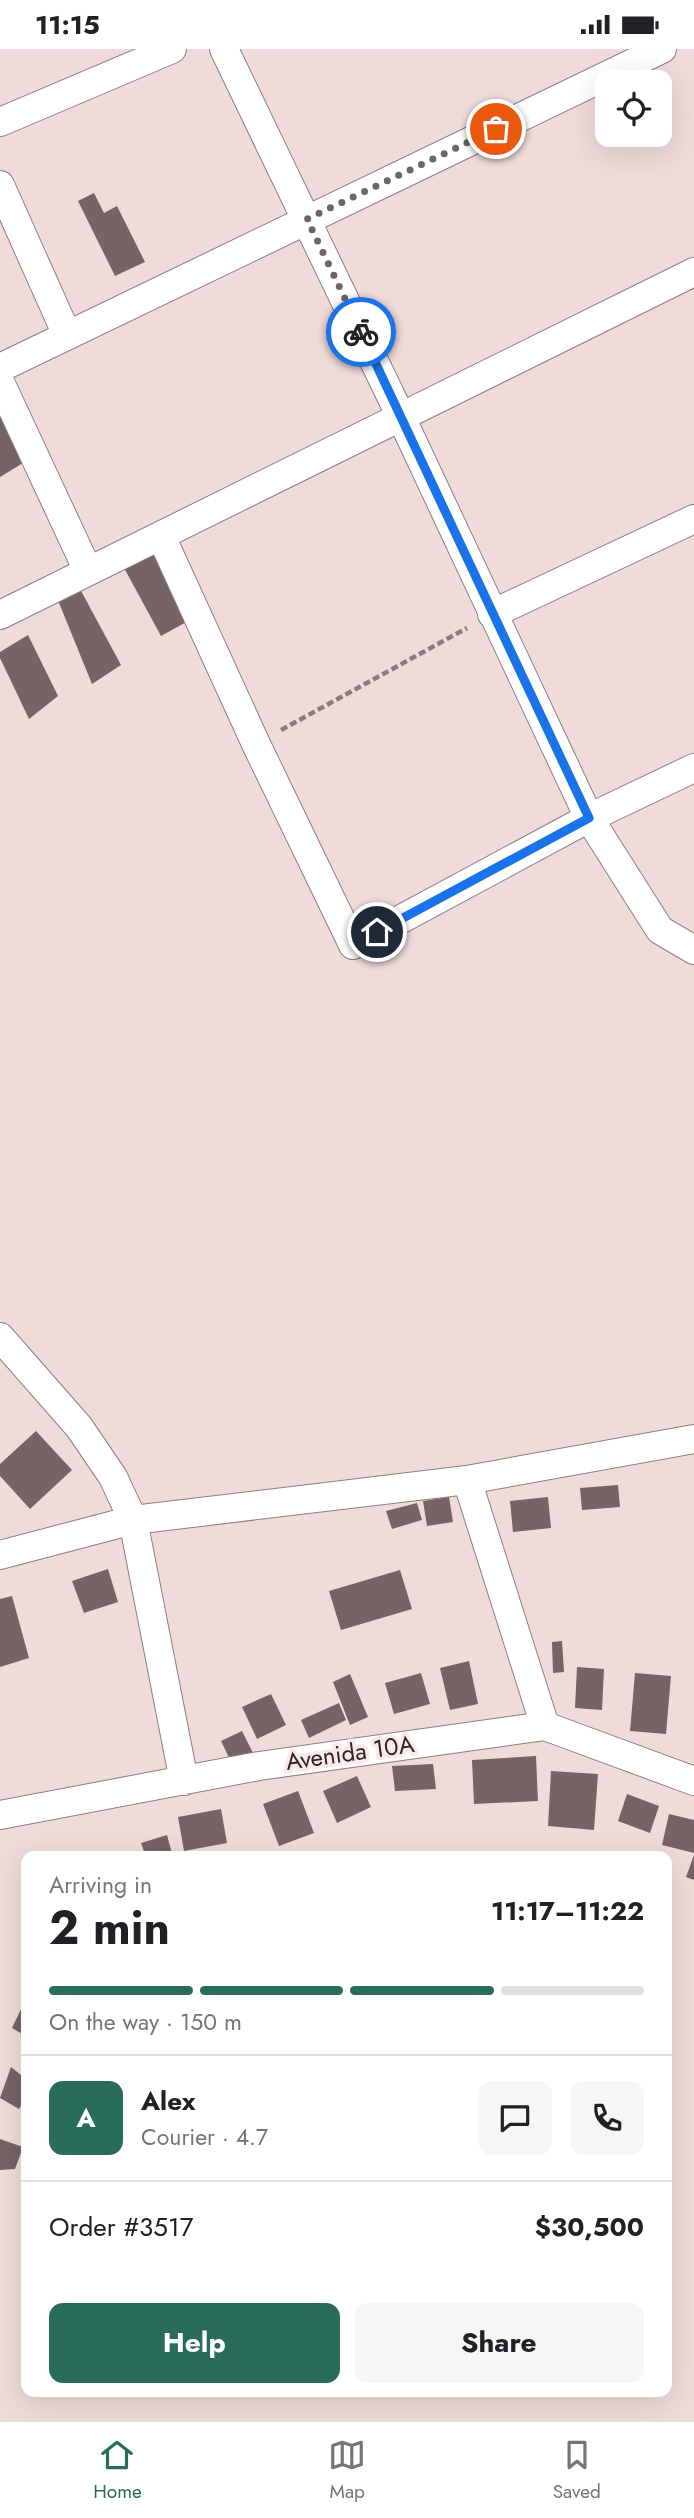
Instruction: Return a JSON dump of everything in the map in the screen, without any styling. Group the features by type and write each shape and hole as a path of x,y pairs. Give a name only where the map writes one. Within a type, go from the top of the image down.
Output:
{"street":[{"path":"0,122 172,49"},
{"path":"223,49 307,219 589,818 660,930 694,950"},
{"path":"0,368 662,49"},
{"path":"0,185 67,335"},
{"path":"0,615 694,272"},
{"path":"0,382 89,572"},
{"path":"492,614 694,519"},
{"path":"161,536 256,744 353,945 589,818 694,768"},
{"path":"0,1337 79,1427 113,1477 133,1520 184,1781"},
{"path":"0,1555 133,1520 467,1480 694,1439"},
{"path":"467,1480 545,1726"},
{"name":"Avenida 10A","path":"0,1815 259,1766 545,1726 694,1781"}],"path":[{"path":"256,744 492,614"}],"building":[{"path":"94,193 104,213 117,206 145,262 115,276 78,201"},
{"path":"0,407 28,460 0,477"},
{"path":"153,550 190,620 161,636 123,566"},
{"path":"80,589 121,665 92,684 57,598"},
{"path":"28,635 58,696 29,719 0,658 0,652"},
{"path":"36,1431 72,1470 30,1509 0,1476 0,1464"},
{"path":"618,1485 620,1507 582,1510 580,1488"},
{"path":"449,1497 453,1522 427,1526 423,1501"},
{"path":"548,1497 551,1528 513,1532 510,1501"},
{"path":"417,1503 422,1520 392,1529 386,1511"},
{"path":"108,1569 118,1602 84,1613 72,1581"},
{"path":"400,1570 412,1609 341,1630 329,1591"},
{"path":"12,1596 29,1658 0,1667 0,1599"},
{"path":"562,1641 564,1672 553,1673 552,1642"},
{"path":"469,1661 478,1704 450,1710 440,1668"},
{"path":"577,1667 604,1669 602,1710 575,1708"},
{"path":"421,1673 430,1704 394,1714 385,1683"},
{"path":"635,1673 671,1676 666,1734 630,1731"},
{"path":"350,1674 368,1717 350,1725 333,1682"},
{"path":"271,1694 286,1725 257,1739 242,1707"},
{"path":"339,1703 346,1720 309,1738 301,1720"},
{"path":"242,1731 254,1755 233,1766 221,1741"},
{"path":"536,1756 538,1801 474,1804 472,1760"},
{"path":"433,1764 436,1789 395,1791 392,1766"},
{"path":"551,1771 598,1774 594,1830 548,1826"},
{"path":"357,1776 371,1807 337,1823 323,1791"},
{"path":"298,1791 314,1833 279,1846 263,1804"},
{"path":"627,1794 659,1806 650,1833 618,1821"},
{"path":"221,1809 227,1843 184,1851 178,1817"},
{"path":"669,1814 694,1820 694,1853 662,1845"},
{"path":"167,1835 171,1851 144,1851 141,1843"},
{"path":"694,1855 694,1880 686,1877"},
{"path":"21,2009 21,2033 12,2028"},
{"path":"11,2067 21,2075 21,2106 19,2109 0,2098"},
{"path":"0,2139 21,2146 15,2169 0,2170"}],"way so far":[{"path":"361,332 307,219 496,129"}],"route":[{"path":"361,332 589,818 377,932"}]}
